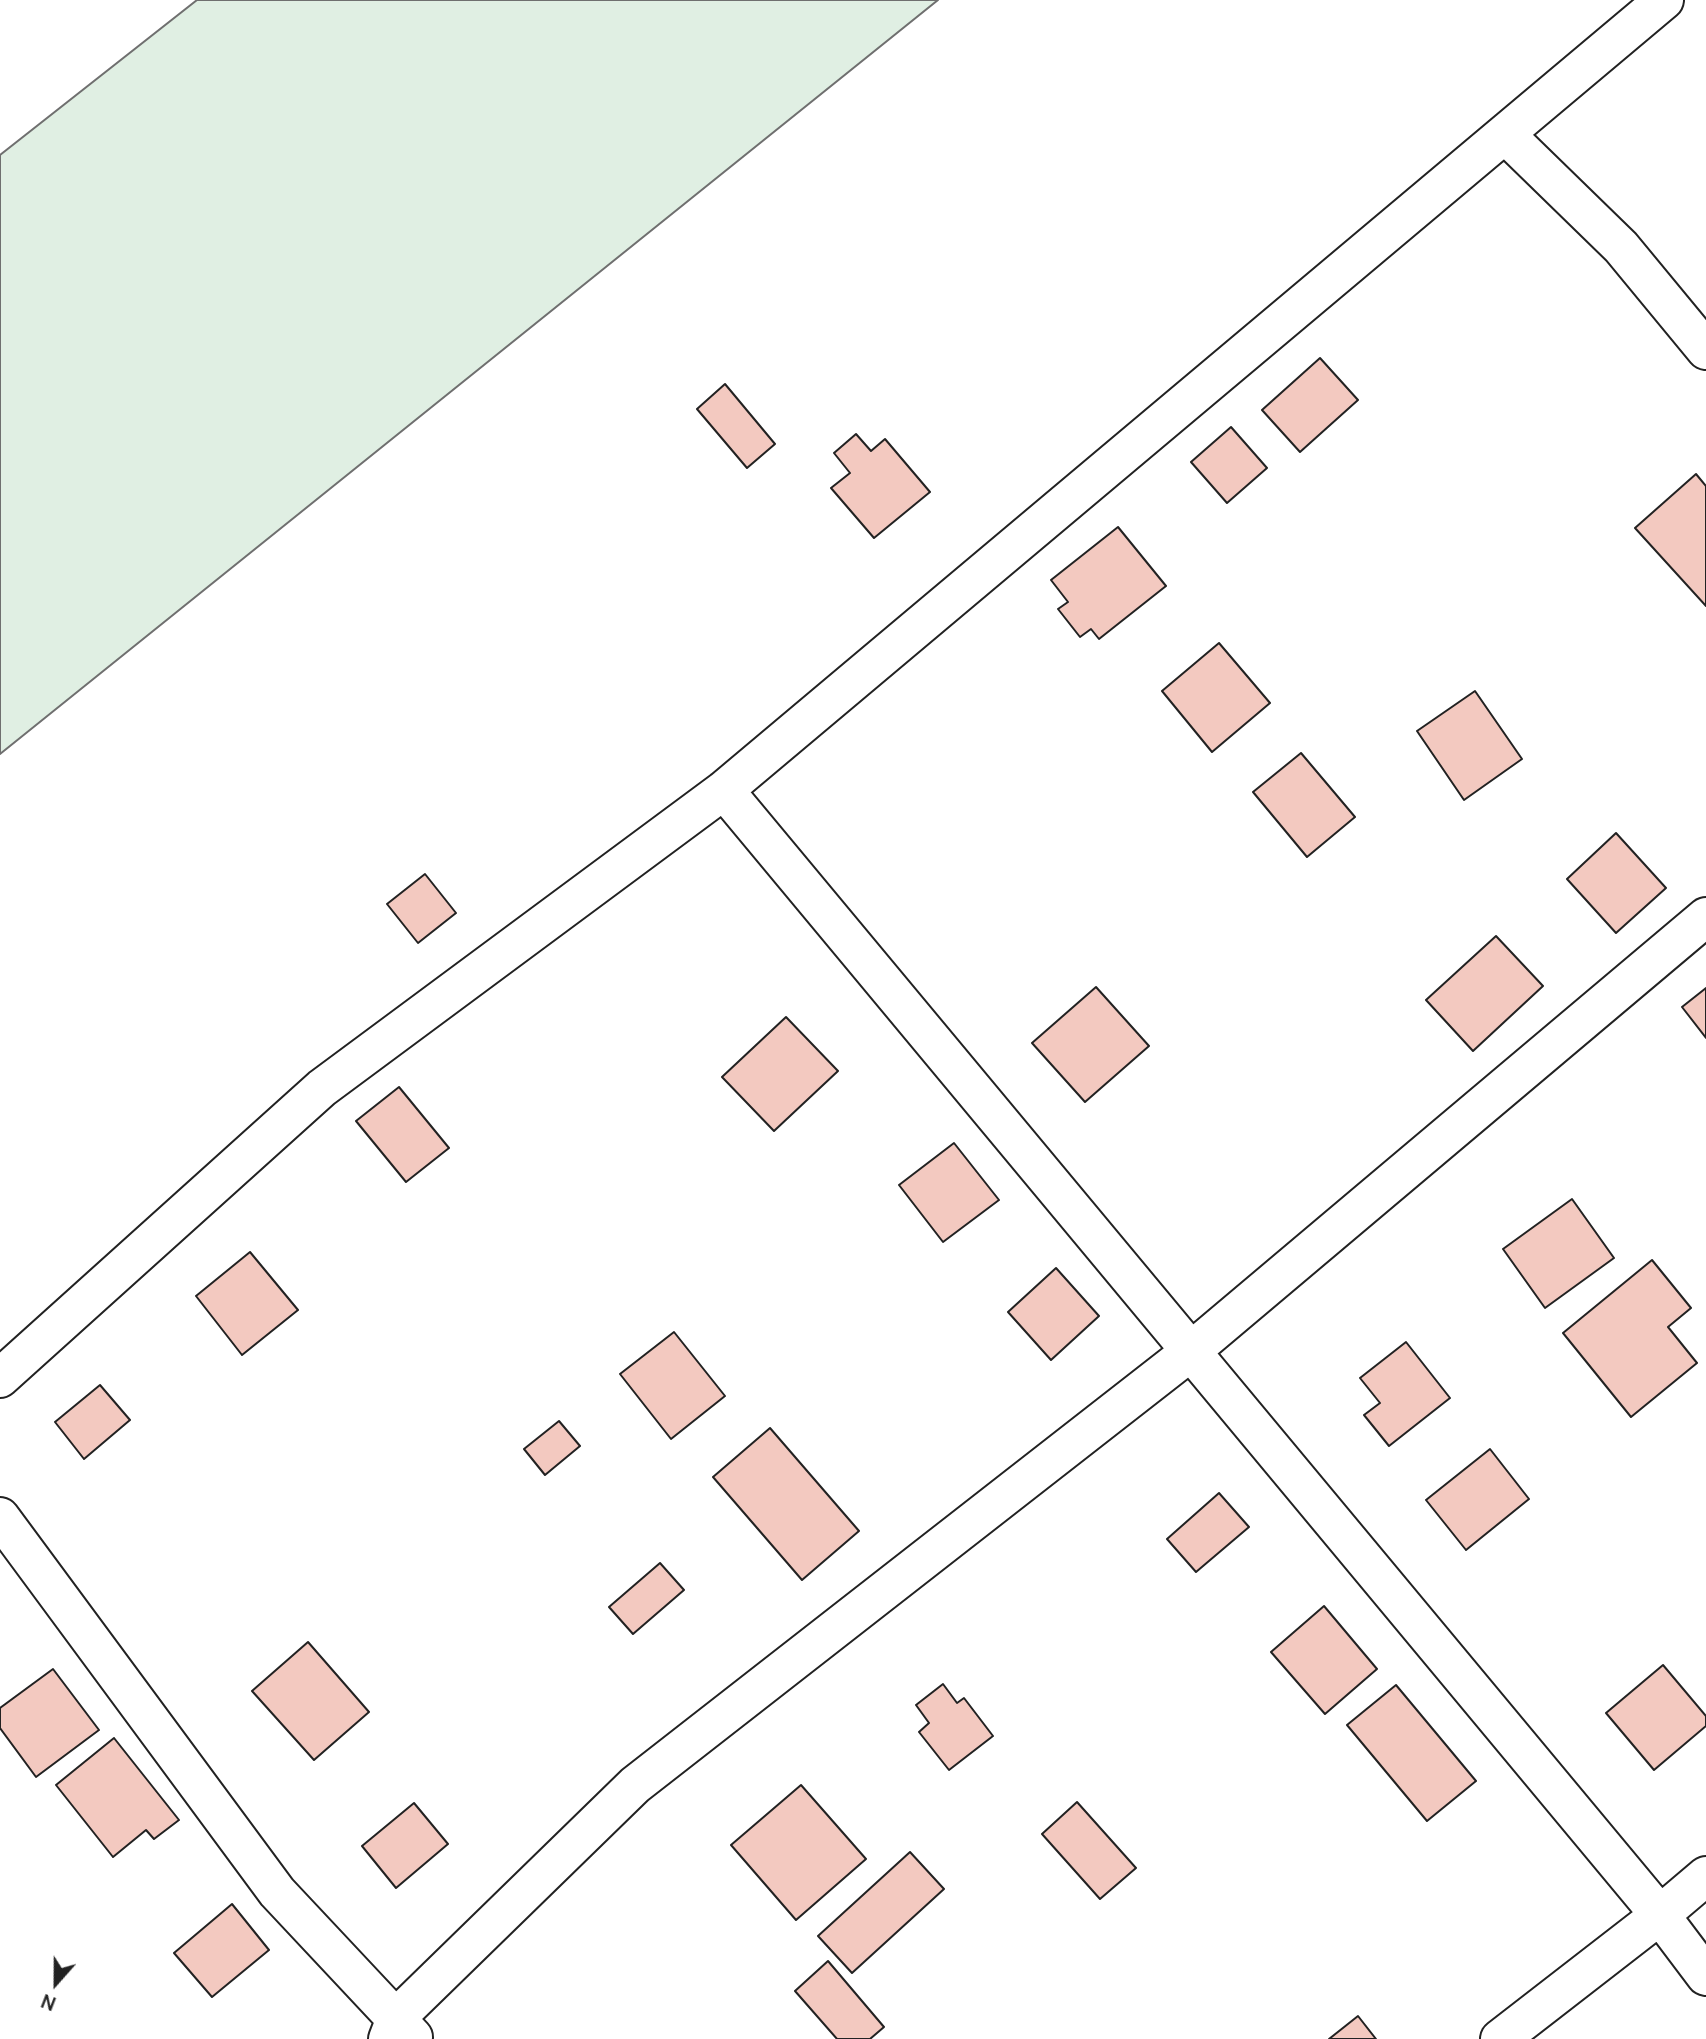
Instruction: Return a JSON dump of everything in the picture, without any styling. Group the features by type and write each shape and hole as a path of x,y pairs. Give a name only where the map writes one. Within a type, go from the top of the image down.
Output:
{"street":[{"path":"0,1378 322,1088 724,790 1664,0"},
{"path":"1505,134 1620,247 1706,350"},
{"path":"724,790 1660,1915 1706,1976"},
{"path":"0,1517 277,1892 399,2032 635,1785 1190,1352 1706,917"},
{"path":"1500,2039 1706,1876"}],"green space":[{"path":"197,0 938,0 0,754 0,155"}],"building":[{"path":"1320,358 1358,400 1300,452 1262,410"},
{"path":"725,384 775,444 747,468 697,409"},
{"path":"1231,427 1267,468 1227,503 1191,462"},
{"path":"856,434 871,451 885,439 930,492 874,538 831,488 850,473 834,453"},
{"path":"1696,474 1706,486 1706,606 1635,528"},
{"path":"1118,527 1166,586 1099,639 1091,629 1080,637 1058,609 1068,602 1051,580"},
{"path":"1219,643 1270,703 1212,752 1162,691"},
{"path":"1475,691 1522,759 1464,800 1417,731"},
{"path":"1301,753 1355,817 1307,857 1253,792"},
{"path":"1616,833 1666,888 1616,933 1567,879"},
{"path":"425,874 456,913 418,943 387,904"},
{"path":"1496,936 1543,986 1473,1051 1426,1000"},
{"path":"1096,987 1149,1046 1085,1102 1032,1043"},
{"path":"1706,988 1706,1038 1682,1007"},
{"path":"786,1017 838,1071 774,1131 722,1077"},
{"path":"399,1087 449,1148 406,1182 356,1121"},
{"path":"954,1143 999,1200 943,1242 899,1185"},
{"path":"1572,1199 1614,1258 1545,1308 1503,1249"},
{"path":"250,1252 298,1310 242,1355 196,1296"},
{"path":"1652,1260 1691,1308 1668,1327 1697,1363 1631,1417 1563,1333"},
{"path":"1056,1268 1099,1316 1051,1360 1008,1312"},
{"path":"674,1332 725,1396 671,1439 620,1374"},
{"path":"1406,1342 1450,1398 1389,1446 1364,1415 1380,1403 1360,1378"},
{"path":"100,1385 130,1420 84,1459 55,1422"},
{"path":"559,1421 580,1446 545,1475 524,1449"},
{"path":"770,1428 859,1531 802,1580 713,1477"},
{"path":"1490,1449 1529,1499 1466,1550 1426,1500"},
{"path":"1219,1493 1249,1527 1196,1572 1167,1539"},
{"path":"660,1563 684,1590 633,1634 609,1607"},
{"path":"1324,1606 1377,1669 1325,1714 1271,1652"},
{"path":"308,1642 369,1712 314,1760 252,1691"},
{"path":"1663,1665 1706,1716 1706,1726 1654,1770 1606,1713"},
{"path":"53,1669 99,1730 36,1777 0,1728 0,1708"},
{"path":"943,1684 957,1703 964,1698 993,1736 949,1770 919,1732 929,1723 916,1705"},
{"path":"1396,1685 1476,1781 1427,1821 1347,1725"},
{"path":"114,1738 179,1820 154,1839 146,1830 113,1857 56,1785"},
{"path":"801,1785 866,1859 796,1920 731,1845"},
{"path":"1077,1802 1136,1868 1100,1899 1042,1834"},
{"path":"414,1803 448,1844 396,1888 362,1846"},
{"path":"910,1852 944,1889 852,1973 818,1936"},
{"path":"232,1904 269,1950 212,1997 174,1953"},
{"path":"828,1961 884,2027 870,2039 837,2039 795,1991"},
{"path":"1358,2016 1376,2039 1329,2039"}]}
